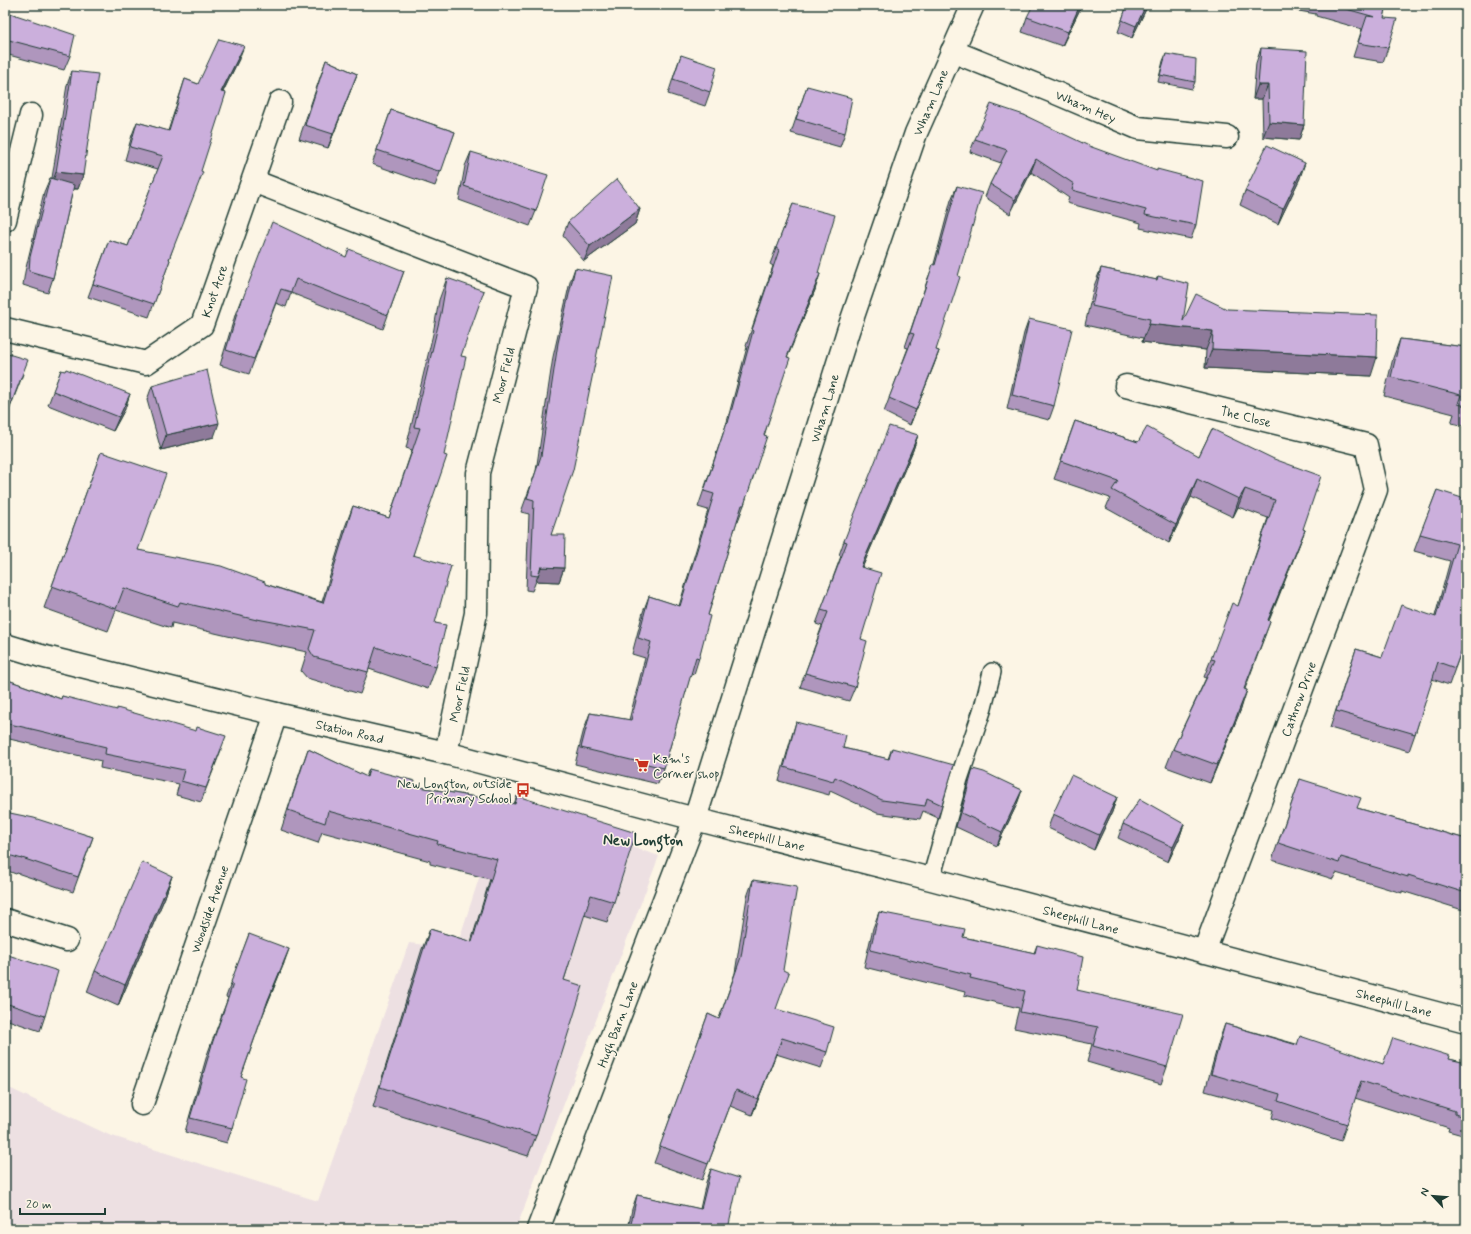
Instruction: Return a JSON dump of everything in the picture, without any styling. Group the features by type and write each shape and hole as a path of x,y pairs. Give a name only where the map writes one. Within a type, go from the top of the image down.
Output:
{"street":[{"name":"Wham Lane","path":"695,819 848,331 916,133 973,5"},
{"name":"Wham Hey","path":"952,51 1138,128 1227,137"},
{"name":"Knot Acre","path":"5,330 146,363 202,325 280,102"},
{"path":"5,220 31,114"},
{"name":"Moor Field","path":"253,181 526,287 478,473 476,613 446,753"},
{"name":"The Close","path":"1126,386 1366,445"},
{"name":"Cathrow Drive","path":"1204,952 1376,490 1366,445"},
{"name":"Station Road","path":"5,645 41,656 276,714 446,753 695,819"},
{"name":"Woodside Avenue","path":"142,1104 276,714"},
{"name":"Sheephill Lane","path":"695,819 931,879 1466,1021"},
{"name":"Hugh Barn Lane","path":"538,1229 695,819"},
{"path":"5,920 67,940"}],"lane":[{"path":"931,879 959,779 983,708 992,672"}],"shaded area":[{"path":"503,804 659,856 516,1229 5,1229 5,1086 109,1135 318,1201 409,943 456,949"}],"building":[{"path":"1033,5 1080,5 1068,32 1027,17"},
{"path":"1127,5 1146,5 1136,26 1122,20"},
{"path":"1332,5 1387,5 1384,18 1397,19 1388,48 1358,43 1367,16 1375,17"},
{"path":"10,13 75,35 70,56 5,39 5,31"},
{"path":"219,39 244,46 221,92 226,93 201,171 203,172 169,259 170,260 154,304 93,284 109,240 128,246 163,156 130,147 137,122 169,131 185,79 198,84"},
{"path":"1261,48 1307,51 1304,125 1269,122 1268,85 1258,85"},
{"path":"1166,54 1196,59 1195,82 1160,75"},
{"path":"681,55 717,67 710,92 673,79"},
{"path":"326,60 357,74 333,134 305,125"},
{"path":"72,71 98,74 83,175 56,172"},
{"path":"807,86 852,98 845,133 796,119"},
{"path":"991,104 1024,115 1089,146 1157,171 1157,169 1203,181 1196,225 1145,215 1146,210 1072,190 1074,184 1036,159 1015,200 990,184 1007,150 975,139"},
{"path":"391,110 455,132 441,172 377,150"},
{"path":"1267,145 1305,163 1283,209 1245,191"},
{"path":"471,152 548,175 536,211 464,186"},
{"path":"50,178 74,185 53,278 29,271 30,257"},
{"path":"617,179 640,209 590,246 568,222"},
{"path":"957,186 982,193 958,276 960,277 936,350 939,351 916,410 889,398 914,334 910,333 933,264 935,265"},
{"path":"793,204 835,215 818,273 820,274 787,357 790,358 764,435 767,436 744,505 742,505 708,615 710,616 699,658 696,657 664,768 581,748 590,713 631,720 651,642 638,638 649,596 680,606 714,494 704,491 727,422 728,423 753,331 752,330 779,250 776,248"},
{"path":"272,222 346,257 349,249 404,271 388,315 296,279 291,292 281,289 254,359 226,350 242,297 243,298"},
{"path":"575,268 613,276 573,470 551,535 565,535 564,568 541,567 538,576 531,575 534,500 527,498 541,456 558,343"},
{"path":"1101,268 1157,280 1158,276 1189,284 1183,321 1196,294 1227,309 1378,315 1377,357 1212,349 1213,331 1149,324 1150,319 1092,306"},
{"path":"447,278 484,291 461,356 466,357 444,455 447,456 413,555 451,566 435,623 446,625 436,667 376,647 368,672 314,657 309,649 315,630 257,620 180,602 178,606 124,588 116,609 52,586 101,452 166,474 138,550 221,566 265,582 265,584 323,603 353,506 389,518 420,428 414,427 441,313"},
{"path":"1029,319 1072,329 1054,406 1012,395"},
{"path":"1400,339 1466,347 1466,406 1458,404 1461,395 1391,377"},
{"path":"5,353 28,360 8,412 5,410"},
{"path":"66,369 130,394 119,417 53,391 61,370 65,371"},
{"path":"207,370 219,423 166,435 152,386"},
{"path":"1075,421 1138,442 1147,427 1199,456 1212,429 1274,459 1321,476 1303,529 1305,530 1268,620 1270,622 1244,689 1247,690 1217,765 1173,749 1215,660 1211,659 1232,603 1238,606 1275,500 1245,489 1239,499 1197,479 1176,525 1112,490 1118,481 1061,461"},
{"path":"889,426 918,435 861,567 881,573 861,639 867,641 855,687 805,673 828,612 821,610 847,542 844,541"},
{"path":"1437,490 1465,499 1462,516 1466,518 1466,638 1455,668 1438,662 1415,734 1336,711 1356,649 1382,657 1401,605 1436,617 1457,544 1420,534"},
{"path":"5,679 61,699 62,696 117,710 117,708 196,731 197,727 226,736 206,788 181,781 184,770 105,754 106,747 5,723"},
{"path":"796,722 846,735 843,748 889,759 892,748 954,765 942,805 927,798 925,806 882,800 835,777 833,781 784,767"},
{"path":"308,749 367,777 369,769 415,781 414,786 515,804 517,796 636,833 614,902 591,895 564,980 583,986 536,1136 380,1087 430,929 472,942 497,859 437,844 438,841 328,811 325,823 288,810"},
{"path":"973,769 984,772 1022,790 1002,832 961,813"},
{"path":"1071,775 1117,797 1099,835 1053,814"},
{"path":"1300,779 1361,798 1357,808 1466,839 1466,893 1408,875 1408,877 1341,857 1339,863 1278,843"},
{"path":"1140,799 1184,824 1173,847 1123,824"},
{"path":"5,812 34,818 93,837 78,877 22,858 5,854"},
{"path":"142,862 172,876 125,985 95,971"},
{"path":"753,880 797,887 783,970 789,973 776,1009 834,1027 827,1052 782,1038 758,1099 736,1090 708,1164 660,1146 708,1014 719,1019 741,957"},
{"path":"879,912 965,929 963,937 1035,953 1037,945 1083,957 1077,990 1183,1014 1167,1067 1093,1046 1098,1027 1020,1012 1025,991 970,978 971,975 870,950"},
{"path":"249,934 289,949 268,1000 241,1077 246,1079 232,1128 190,1118 213,1041 233,984 231,982"},
{"path":"5,954 58,971 45,1016 5,1003"},
{"path":"1225,1024 1297,1045 1300,1036 1383,1064 1393,1038 1450,1056 1449,1059 1466,1063 1466,1118 1455,1114 1455,1111 1361,1081 1347,1124 1278,1101 1280,1094 1211,1074"},
{"path":"711,1169 739,1178 728,1229 630,1229 637,1195 701,1209"}],"place":[{"name":"Kam's Corner shop","path":"642,765"},
{"name":"New Longton, outside Primary School","path":"523,790"}],"district":[{"name":"New Longton","path":"643,840"}]}
